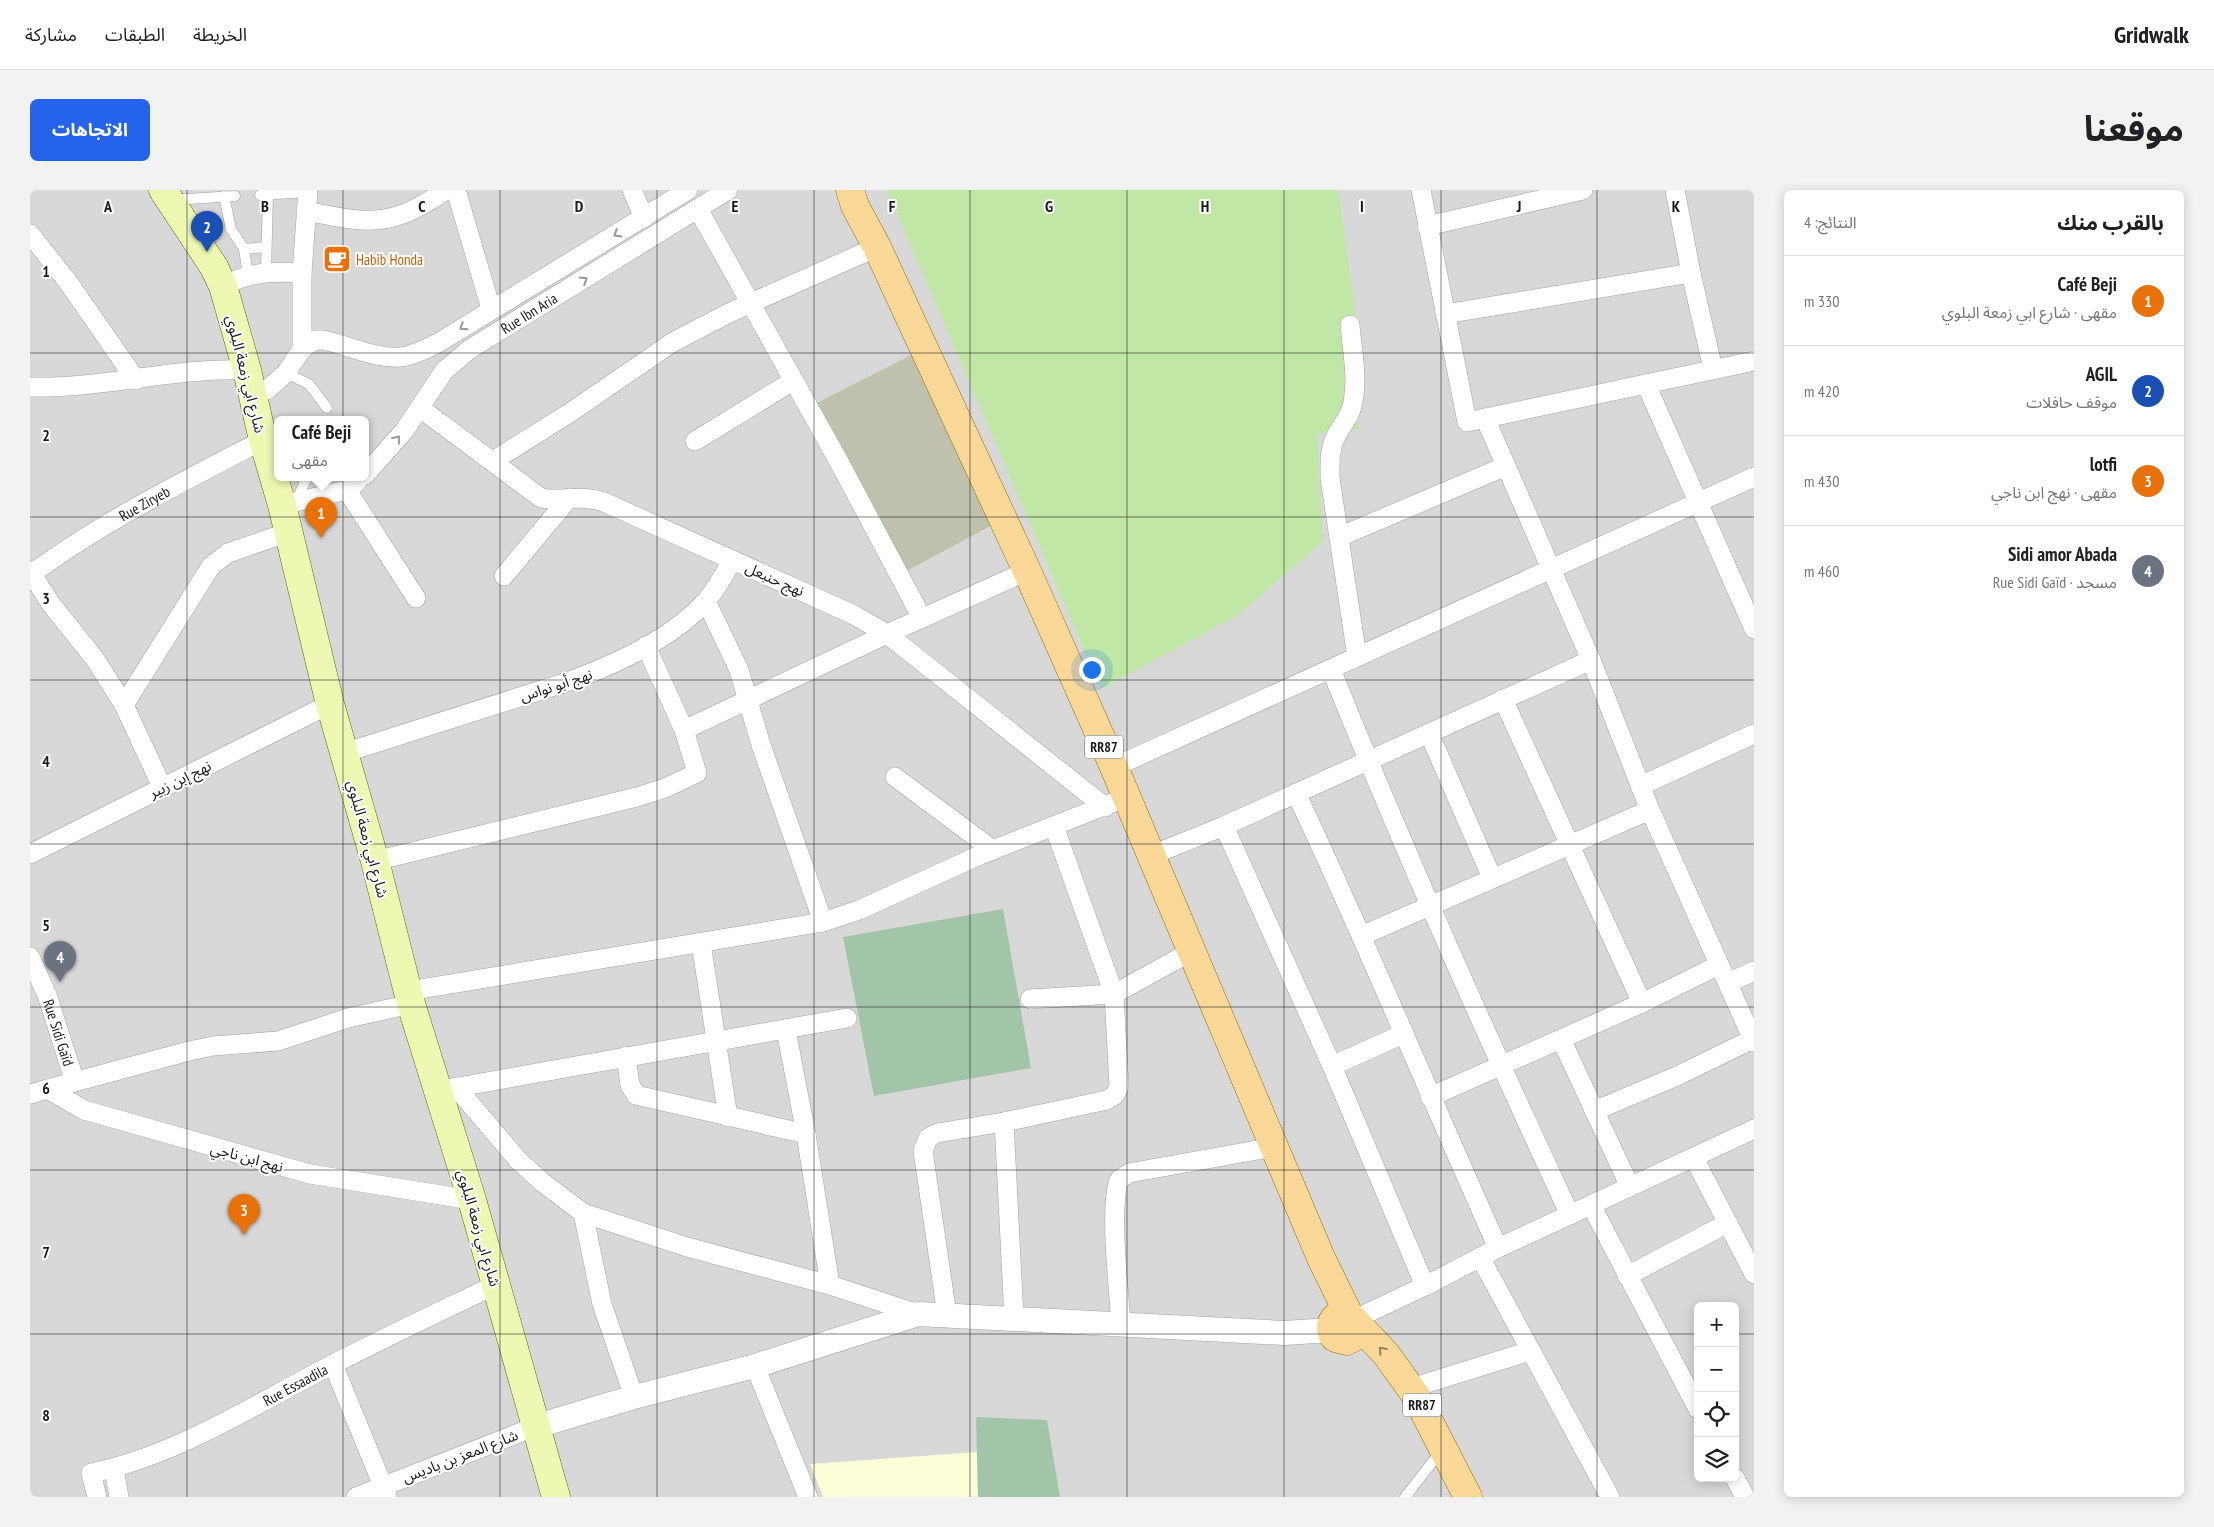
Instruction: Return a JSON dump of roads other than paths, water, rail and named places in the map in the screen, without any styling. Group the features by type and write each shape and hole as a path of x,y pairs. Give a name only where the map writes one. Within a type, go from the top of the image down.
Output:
{"main road":[{"name":"RR87","path":"850,190 855,206 876,245 1027,570 1114,767 1116,802 1152,855 1321,1258 1344,1325 1363,1357 1383,1378 1406,1412 1434,1460 1451,1497"},
{"name":"RR87","path":"866,190 876,245"},
{"name":"شارع ابي زمعة البلوي","path":"166,195 214,267 223,286 263,440 274,467"},
{"name":"شارع ابي زمعة البلوي","path":"280,481 289,503 289,532 330,704 375,861 409,997 447,1089 472,1200 556,1497"},
{"name":"RR87","path":"1344,1325 1386,1354 1411,1388 1434,1426 1468,1497"}],"street":[{"path":"306,211 365,221 380,221 409,212 446,190"},
{"path":"456,190 491,309"},
{"path":"632,190 644,218"},
{"name":"Rue Ibn Aria","path":"302,349 315,340 323,340 378,355 400,357 438,344 491,309 688,190"},
{"name":"Rue Ibn Aria","path":"369,471 420,408 444,371 470,349 728,190"},
{"path":"1420,190 1467,422 1754,361"},
{"path":"1426,226 1583,190"},
{"path":"1676,190 1691,273 1713,369"},
{"path":"30,387 84,386 197,371 268,389 286,373 302,349 302,273 308,191"},
{"path":"698,209 794,381 922,618"},
{"path":"30,234 68,282 136,380"},
{"path":"492,461 571,412 673,342 731,312 752,305 876,245"},
{"path":"223,286 257,273 302,273"},
{"path":"1445,314 1691,273"},
{"path":"1350,325 1355,377 1353,402 1349,416 1334,441 1330,458 1330,478 1357,657"},
{"path":"695,441 794,381"},
{"path":"1646,384 1754,629"},
{"name":"نهج حنبعل","path":"420,408 541,498 553,500 590,497 604,502 854,615 887,634 1116,802"},
{"path":"1485,418 1591,660 1650,810 1753,1041 1594,1111"},
{"name":"Rue Ziryeb","path":"31,573 116,520 263,440"},
{"path":"1338,537 1506,466"},
{"path":"1114,767 1754,477"},
{"name":"Rue Ibn Aria","path":"289,503 347,490 358,481"},
{"path":"347,490 416,598"},
{"path":"504,576 570,498"},
{"path":"124,705 211,566 228,553 289,532"},
{"name":"نهج أبو نواس","path":"344,753 570,682 605,668 646,646 692,615 706,601 732,560"},
{"path":"684,730 1027,570"},
{"path":"31,573 51,604 94,659 124,705 162,787"},
{"path":"706,601 739,670 747,700 823,922"},
{"path":"375,861 582,811 665,788 697,772 684,730 646,646"},
{"path":"1152,855 1224,826 1368,759 1591,660"},
{"path":"1331,669 1500,1064 1570,1215"},
{"path":"1502,699 1642,1003"},
{"name":"نهج إبن زبير","path":"30,854 330,704"},
{"path":"1429,733 1492,878"},
{"path":"1640,786 1754,734"},
{"path":"895,777 993,850"},
{"path":"1296,793 1498,1248"},
{"path":"39,1091 213,1046 278,1041 409,997 823,922 859,910 993,850 1116,802"},
{"path":"1361,936 1650,810"},
{"path":"947,1315 924,1145 928,1138 937,1133 1004,1122 1107,1100 1115,1095 1119,1081 1114,994 1054,826"},
{"path":"1224,826 1332,1066 1425,1286"},
{"path":"701,943 728,1117"},
{"path":"1030,999 1114,994 1192,951"},
{"name":"Rue Sidi Gaïd","path":"30,958 47,995 74,1082"},
{"path":"1430,1097 1500,1064 1642,1003 1719,965"},
{"path":"1728,983 1754,971"},
{"path":"447,1089 847,1018"},
{"path":"786,1030 806,1134 830,1285"},
{"path":"1332,1066 1403,1034"},
{"path":"1561,1039 1630,1186"},
{"path":"626,1056 630,1085 636,1095 806,1134"},
{"path":"447,1089 542,1182 583,1212 687,1247 830,1285 918,1314 1284,1333 1344,1325 1498,1248 1754,1130"},
{"name":"نهج ابن ناجي","path":"39,1091 84,1110 310,1174 472,1200"},
{"path":"1004,1122 1014,1318"},
{"path":"1121,1324 1116,1232 1116,1194 1119,1180 1129,1173 1274,1146"},
{"path":"1694,1158 1754,1274"},
{"path":"1591,1205 1694,1402"},
{"path":"583,1212 602,1304 634,1397"},
{"path":"1627,1276 1728,1223"},
{"path":"1480,1258 1610,1497"},
{"name":"Rue Essaadila","path":"97,1497 91,1473 114,1469 169,1450 333,1364 495,1285"},
{"path":"537,1426 634,1397 755,1366 918,1314"},
{"path":"1411,1388 1530,1351"},
{"path":"333,1364 385,1491"},
{"path":"755,1366 808,1497"},
{"name":"شارع المعز بن باديس","path":"356,1497 385,1491 537,1426"},
{"path":"114,1469 119,1497"},
{"path":"1737,1482 1745,1497"}],"lane":[{"path":"257,273 266,247 264,195 308,191"},
{"path":"166,195 235,196"},
{"path":"224,196 232,229 257,273"},
{"path":"244,249 266,247"},
{"path":"286,373 309,384 327,408"},
{"path":"289,503 304,481"},
{"path":"1405,1497 1434,1460"}],"place":[{"name":"AGIL","path":"207,252"},
{"name":"Habib Honda","path":"337,259"},
{"name":"Café Beji","path":"321,538"},
{"name":"Sidi amor Abada","path":"60,982"},
{"name":"lotfi","path":"244,1235"}]}
